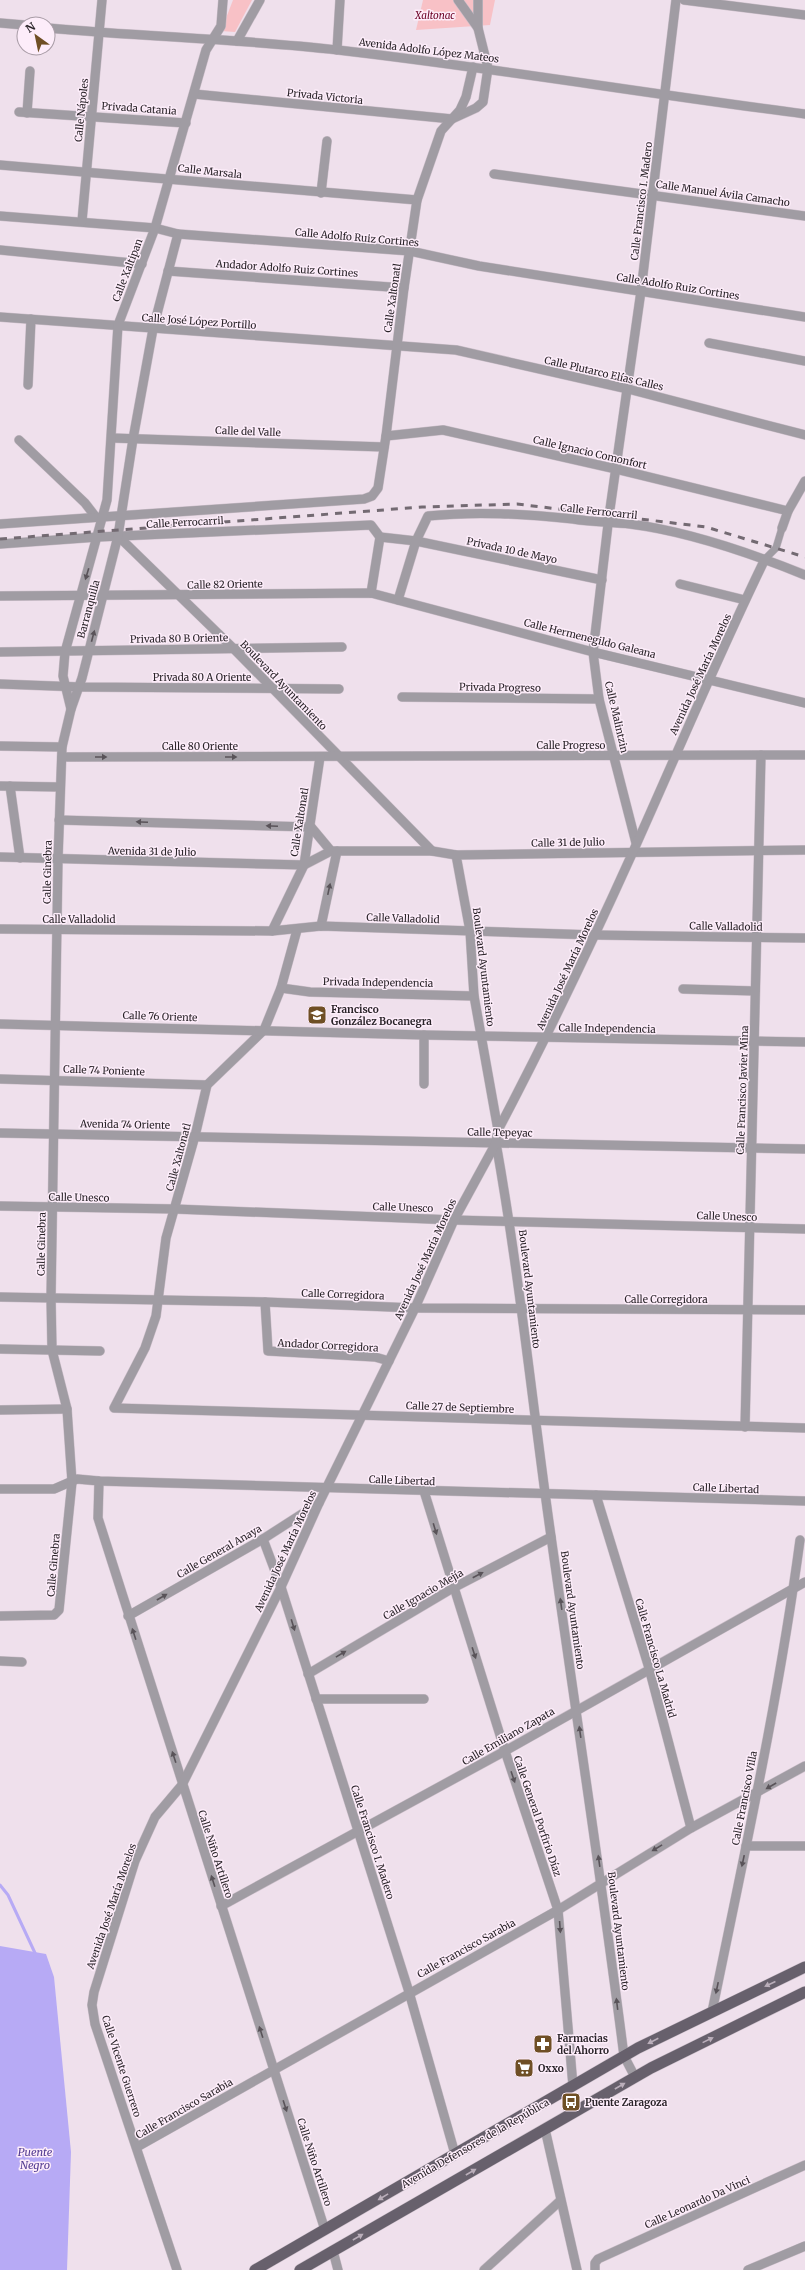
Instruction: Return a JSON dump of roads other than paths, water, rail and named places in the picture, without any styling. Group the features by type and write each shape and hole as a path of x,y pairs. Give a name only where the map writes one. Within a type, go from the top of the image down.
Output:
{"main road":[{"name":"Avenida Defensores de la República","path":"255,2270 624,2056 805,1967"},
{"path":"300,2270 635,2077 805,1992"}],"street":[{"name":"Calle Nápoles","path":"82,221 102,0"},
{"name":"Calle Xaltipan","path":"98,537 112,438 118,325 155,228 206,50 221,26 223,0"},
{"path":"237,41 260,0"},
{"path":"337,50 340,0"},
{"path":"458,0 478,28"},
{"path":"452,120 476,108 483,102 488,68 478,28 478,0"},
{"name":"Calle Francisco I. Madero","path":"608,523 641,291 676,0"},
{"path":"684,0 805,16"},
{"path":"0,23 16,24"},
{"name":"Avenida Adolfo López Mateos","path":"56,29 99,33 237,41 337,50 488,68 665,96 805,114"},
{"name":"Calle Xaltonatl","path":"122,516 364,500 372,496 378,488 386,436 396,346 417,200 441,131 452,120 466,98 473,67"},
{"name":"Privada Catania","path":"30,71 23,112 91,115 186,123"},
{"name":"Privada Victoria","path":"194,94 452,120"},
{"path":"321,193 327,141"},
{"name":"Calle Marsala","path":"0,165 417,200"},
{"name":"Calle Manuel Ávila Camacho","path":"494,174 653,194 805,216"},
{"name":"Calle Adolfo Ruiz Cortines","path":"0,216 82,221 155,228 178,234 410,250 479,266 805,317"},
{"name":"Barranquilla","path":"80,687 118,536 133,439 153,329 178,234"},
{"path":"0,250 142,264"},
{"name":"Andador Adolfo Ruiz Cortines","path":"168,271 404,288"},
{"name":"Calle José López Portillo","path":"0,317 396,346"},
{"path":"28,385 31,319"},
{"path":"709,343 805,361"},
{"name":"Calle Plutarco Elías Calles","path":"396,346 456,350 628,390 805,435"},
{"name":"Calle Ignacio Comonfort","path":"386,436 444,430 616,469 788,511"},
{"name":"Calle del Valle","path":"112,438 384,447"},
{"path":"19,440 100,516"},
{"name":"Avenida José María Morelos","path":"92,2005 94,1992 135,1861 155,1817 182,1785 281,1588 319,1503 415,1308 454,1220 496,1143 498,1130 546,1038 595,935 745,600 765,559 776,548 788,511 805,481"},
{"name":"Calle Ferrocarril","path":"416,541 428,516 466,512 532,515 631,524 696,538 765,559 805,575"},
{"path":"0,524 100,516 122,516"},
{"name":"Calle Malintzin","path":"608,523 594,652 599,699 635,847"},
{"name":"Calle Ferrocarril","path":"0,544 98,537 371,525 380,537"},
{"name":"Boulevard Ayuntamiento","path":"118,536 234,648 338,757 432,851"},
{"name":"Calle Ginebra","path":"71,709 63,676 65,652 98,537"},
{"path":"371,594 380,537"},
{"name":"Privada 10 de Mayo","path":"380,537 416,541 602,580"},
{"path":"398,600 416,541"},
{"path":"680,584 745,600"},
{"name":"Calle 82 Oriente","path":"0,596 371,594"},
{"name":"Calle Hermenegildo Galeana","path":"371,594 594,652 710,678 805,703"},
{"name":"Privada 80 B Oriente","path":"0,652 342,647"},
{"name":"Privada 80 A Oriente","path":"0,684 80,687 339,689"},
{"name":"Calle Ginebra","path":"0,1616 54,1615 60,1610 72,1482 67,1409 52,1350 51,1298 54,1025 60,787 62,748 71,709 80,687"},
{"name":"Privada Progreso","path":"402,697 599,699"},
{"path":"0,746 62,748"},
{"name":"Calle Francisco Javier Mina","path":"745,1427 761,755"},
{"name":"Calle Progreso","path":"338,757 805,756"},
{"name":"Calle 80 Oriente","path":"62,757 338,757"},
{"name":"Calle Xaltonatl","path":"272,931 304,865 311,827 320,757"},
{"path":"0,786 60,787"},
{"path":"10,786 20,858"},
{"path":"59,820 311,827 334,851 321,926"},
{"name":"Calle 31 de Julio","path":"304,865 334,851 432,851 456,855 635,847 805,850"},
{"name":"Boulevard Ayuntamiento","path":"456,855 470,931 474,996 498,1130"},
{"name":"Avenida 31 de Julio","path":"0,857 58,860 304,865"},
{"name":"Calle Valladolid","path":"0,929 272,931 297,930 321,926 595,935 805,938"},
{"path":"207,1085 264,1030 281,988 297,930"},
{"name":"Privada Independencia","path":"281,988 310,992 474,996"},
{"path":"683,989 755,991"},
{"name":"Calle 76 Oriente","path":"0,1024 264,1030"},
{"name":"Calle Independencia","path":"264,1030 546,1038 805,1042"},
{"path":"424,1035 424,1084"},
{"name":"Calle 74 Poniente","path":"0,1079 207,1085"},
{"name":"Calle Xaltonatl","path":"114,1408 145,1348 160,1299 162,1255 195,1136 207,1085"},
{"path":"0,1133 54,1134"},
{"name":"Avenida 74 Oriente","path":"54,1134 195,1136"},
{"name":"Calle Tepeyac","path":"195,1136 805,1150"},
{"name":"Boulevard Ayuntamiento","path":"496,1143 510,1221 545,1495 602,1881 624,2056 635,2077"},
{"name":"Calle Unesco","path":"0,1206 175,1209 454,1220 805,1229"},
{"name":"Calle Corregidora","path":"0,1297 160,1299 415,1308 521,1310 805,1310"},
{"name":"Andador Corregidora","path":"265,1302 268,1351 374,1357 389,1361"},
{"path":"0,1349 100,1351"},
{"name":"Calle 27 de Septiembre","path":"114,1408 364,1414 536,1421 805,1428"},
{"path":"0,1410 67,1409"},
{"name":"Calle Libertad","path":"0,1488 54,1488 82,1479 99,1481 545,1495 805,1501"},
{"name":"Calle Niño Artillero","path":"99,1481 98,1518 325,2230"},
{"name":"Calle General Porfirio Díaz","path":"424,1491 505,1751 558,1910 573,2086"},
{"name":"Calle Francisco La Madrid","path":"596,1495 649,1668 691,1828"},
{"name":"Calle General Anaya","path":"128,1616 263,1539 319,1503"},
{"name":"Calle Ignacio Mejía","path":"308,1674 453,1588 551,1536"},
{"name":"Calle Francisco I. Madero","path":"263,1539 281,1588 410,1992 456,2154"},
{"name":"Calle Francisco Villa","path":"712,2012 756,1795 793,1588 800,1540"},
{"name":"Calle Emiliano Zapata","path":"221,1906 505,1751 649,1668 805,1582"},
{"path":"0,1661 22,1662"},
{"path":"316,1699 424,1699"},
{"name":"Calle Francisco Sarabia","path":"138,2147 273,2069 558,1910 602,1881 691,1828 756,1795 805,1766"},
{"path":"746,1846 805,1846"},
{"name":"Calle Vicente Guerrero","path":"92,2005 95,2024 138,2147 177,2270"},
{"path":"545,2129 560,2201 577,2270"},
{"name":"Calle Leonardo Da Vinci","path":"595,2270 595,2262 598,2259 805,2165"},
{"path":"484,2270 560,2201"},
{"path":"748,2270 805,2246"},
{"path":"333,2251 338,2270"}],"water":[{"name":"Puente Negro","path":"0,1946 46,1954 54,1977 71,2152 67,2270 0,2270"}],"waterway":[{"path":"0,1885 8,1895 35,1953 35,1956"}],"railway":[{"path":"0,539 422,507 517,504 706,527 805,557"}],"place":[{"name":"Francisco González Bocanegra","path":"317,1015"},
{"name":"Farmacias del Ahorro","path":"543,2044"},
{"name":"Oxxo","path":"524,2068"},
{"name":"Puente Zaragoza","path":"571,2102"}],"park label":[{"name":"Xaltonac","path":"435,15"}]}
